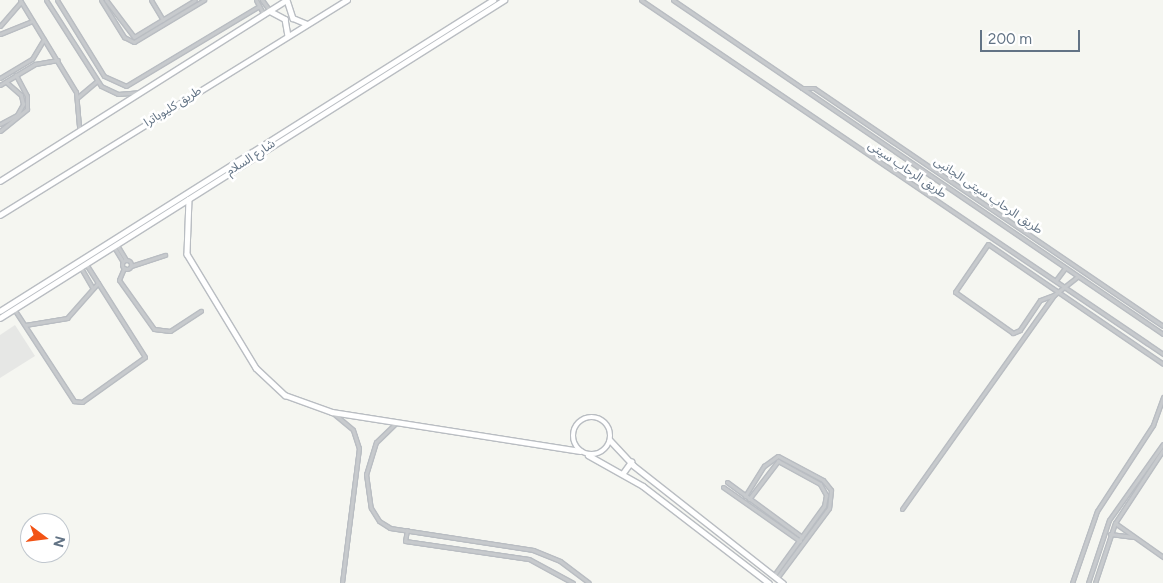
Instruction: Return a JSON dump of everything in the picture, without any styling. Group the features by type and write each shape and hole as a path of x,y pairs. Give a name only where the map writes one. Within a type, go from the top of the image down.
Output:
{"main road":[{"path":"1,180 287,0 293,18 307,24"},
{"name":"طريق كليوباترا","path":"0,216 347,0"},
{"name":"شارع السلام","path":"0,318 116,246 488,7 493,0"},
{"name":"شارع السلام","path":"0,311 488,7 504,0"},
{"path":"270,11 285,19 288,36"},
{"path":"189,199 187,254 256,368 290,398 332,412 580,451 623,473 769,583"},
{"path":"580,451 573,432 588,418 604,422 610,440 631,462 784,583"},
{"path":"588,455 599,454 610,440"},
{"path":"623,473 631,462"}],"street":[{"path":"46,0 97,81 114,94 143,91"},
{"path":"57,0 104,76 126,86 259,6"},
{"path":"101,0 132,37 196,1 204,0"},
{"path":"106,0 124,37 134,42 196,1"},
{"path":"151,0 163,20"},
{"path":"256,0 264,15"},
{"name":"طريق الرحاب سيتى","path":"641,0 1163,354"},
{"name":"طريق الرحاب سيتى","path":"673,0 1082,281 1163,334"},
{"path":"0,26 7,22 20,1 58,60 78,97 79,130"},
{"path":"264,1 270,11"},
{"path":"0,34 11,27 33,21"},
{"path":"7,22 11,27"},
{"path":"0,78 32,59 44,39"},
{"path":"32,59 35,64"},
{"path":"0,85 35,64 58,60"},
{"path":"0,131 28,109 27,96 16,75"},
{"path":"78,97 97,81"},
{"path":"0,124 17,115 23,104 21,95 6,82"},
{"name":"طريق الرحاب سيتى الجانبى","path":"801,88 814,88 1163,326"},
{"path":"0,118 5,121"},
{"path":"1077,277 1068,289 1060,292 1054,295 1040,300 1020,330 1013,333 958,296 955,290 988,244 1060,292 1163,364"},
{"path":"116,246 125,261 131,266"},
{"path":"124,268 165,255"},
{"path":"125,261 119,280 154,329 170,331 201,311"},
{"path":"14,309 74,401 82,402 145,358 86,264"},
{"path":"1029,271 1033,266"},
{"path":"80,268 92,287"},
{"path":"1055,281 1065,268"},
{"path":"1082,281 1087,274"},
{"path":"25,325 67,318 92,287 98,283"},
{"path":"902,509 1054,295"},
{"path":"1151,326 1155,320"},
{"path":"1124,337 1128,330"},
{"path":"1072,583 1097,511 1153,425 1163,397"},
{"path":"332,412 357,438 357,472 342,583"},
{"path":"398,422 376,442 366,474 374,515 387,526 533,550 560,561 589,583"},
{"path":"1088,583 1109,520 1163,444"},
{"path":"1095,583 1115,523 1163,450"},
{"path":"745,496 773,457 784,456 828,485 832,498 775,577"},
{"path":"749,499 775,462 800,472 826,494 824,506 787,561"},
{"path":"800,472 803,468"},
{"path":"357,472 366,474"},
{"path":"727,482 738,493 801,539"},
{"path":"723,488 745,496 801,539"},
{"path":"1115,523 1163,558"},
{"path":"407,530 405,541 529,559 573,583"},
{"path":"1110,534 1134,537"}],"shaded area":[{"path":"15,325 35,356 0,378 0,335"}]}
